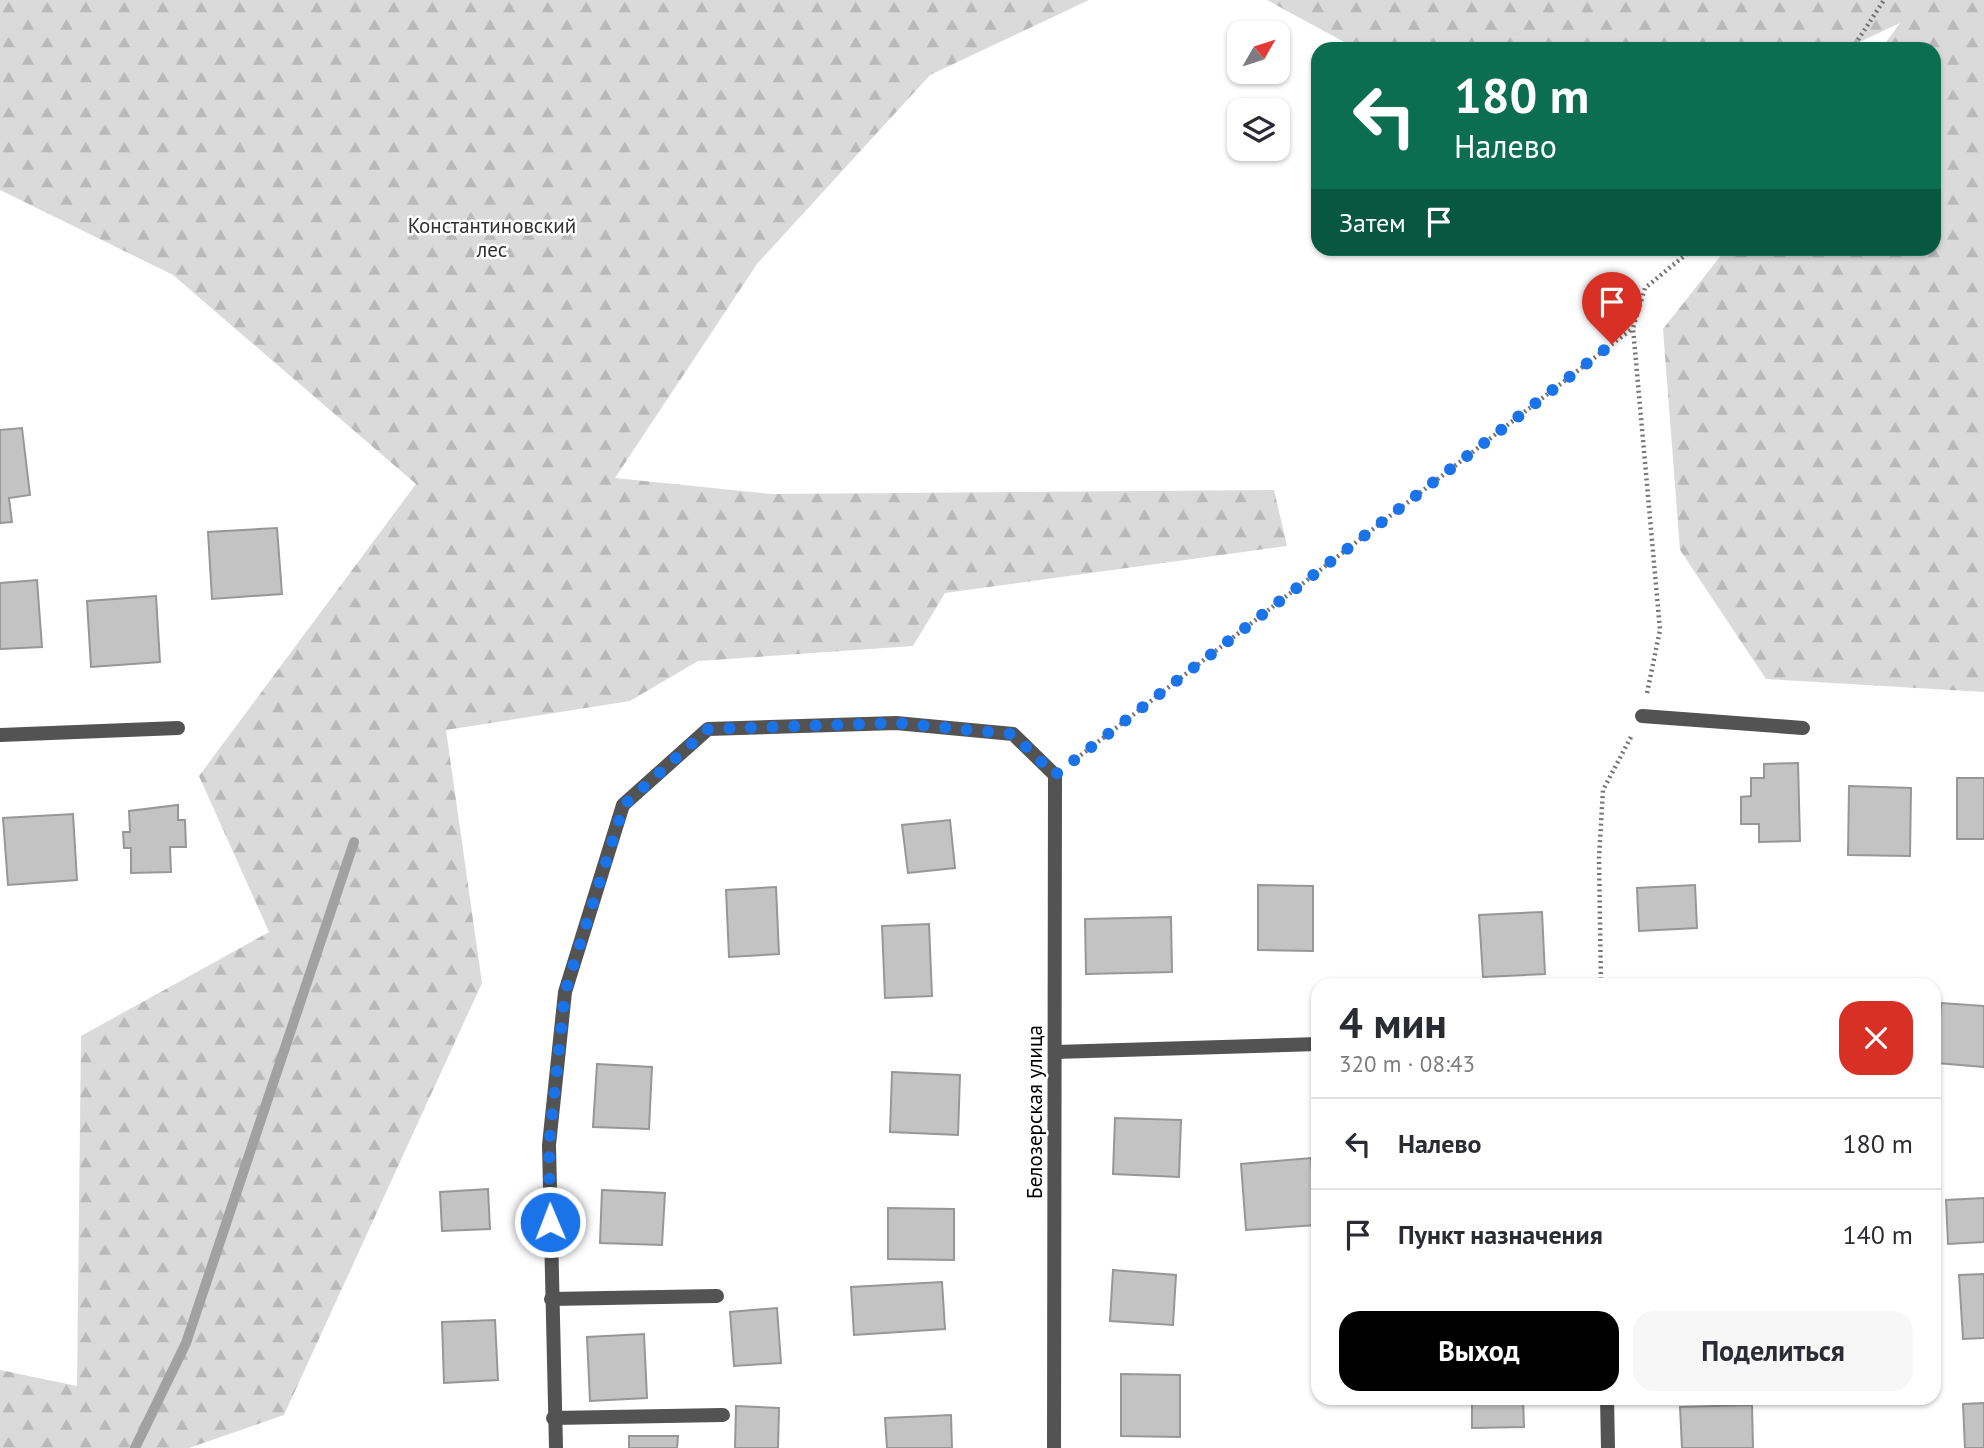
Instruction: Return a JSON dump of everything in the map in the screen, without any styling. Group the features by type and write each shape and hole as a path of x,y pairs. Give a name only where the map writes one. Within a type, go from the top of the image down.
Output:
{"street":[{"path":"1642,716 1803,727"},
{"path":"556,1448 553,1418 549,1145 565,992 624,805 708,729 896,723 1013,734 1055,775"},
{"path":"0,735 178,728"},
{"name":"Белозерская улица","path":"1054,1448 1055,775"},
{"path":"1055,1052 1311,1044"},
{"path":"551,1298 717,1296"},
{"path":"1607,1405 1608,1448"},
{"path":"553,1418 723,1415"}],"path":[{"path":"1857,42 1884,0"},
{"path":"1601,978 1599,858 1603,790 1642,716 1660,630 1633,327 1645,288 1684,256"},
{"path":"1055,775 1633,327"}],"green space":[{"name":"Константиновский лес","path":"0,0 1089,0 930,75 757,264 615,478 772,494 1274,490 1287,546 945,593 913,646 698,661 630,701 446,730 482,983 284,1415 189,1448 0,1448 0,1370 77,1386 81,1036 269,932 199,776 416,484 173,275 0,190"},
{"path":"1267,0 1984,0 1984,692 1766,679 1680,550 1663,329 1720,256 1941,256 1941,42 1886,42 1900,23 1860,42 1344,42"}],"building":[{"path":"22,428 30,495 9,498 12,522 0,523 0,430"},
{"path":"277,528 282,594 212,599 208,532"},
{"path":"37,580 42,647 0,649 0,583"},
{"path":"156,596 160,662 91,667 87,601"},
{"path":"1798,763 1800,841 1759,842 1759,824 1741,824 1741,797 1751,796 1751,778 1764,778 1764,764"},
{"path":"1957,778 1984,778 1984,839 1957,839"},
{"path":"1849,786 1911,788 1910,856 1848,855"},
{"path":"178,805 178,820 185,820 186,847 170,847 171,872 131,873 131,848 124,848 123,832 130,832 129,811"},
{"path":"73,814 77,880 8,885 3,818"},
{"path":"950,820 955,868 908,873 902,825"},
{"path":"1258,885 1313,886 1313,951 1258,950"},
{"path":"1695,885 1697,928 1639,931 1637,888"},
{"path":"776,887 779,954 729,957 726,890"},
{"path":"1542,912 1545,974 1483,977 1479,915"},
{"path":"1171,917 1172,972 1086,974 1085,919"},
{"path":"929,924 932,996 885,998 882,926"},
{"path":"1941,1003 1984,1006 1984,1067 1941,1063"},
{"path":"597,1064 652,1067 649,1129 593,1127"},
{"path":"892,1072 960,1075 958,1135 890,1132"},
{"path":"1115,1118 1181,1120 1179,1177 1113,1174"},
{"path":"1311,1158 1311,1225 1246,1230 1241,1164"},
{"path":"488,1189 490,1229 442,1231 440,1192"},
{"path":"602,1190 665,1193 662,1245 600,1243"},
{"path":"1984,1198 1984,1242 1948,1244 1946,1200"},
{"path":"888,1208 954,1209 954,1260 888,1259"},
{"path":"1113,1270 1176,1275 1173,1325 1110,1321"},
{"path":"1984,1274 1984,1338 1963,1339 1959,1275"},
{"path":"942,1282 945,1329 854,1335 851,1287"},
{"path":"777,1308 781,1363 734,1366 730,1312"},
{"path":"495,1320 498,1380 444,1383 442,1322"},
{"path":"644,1334 647,1398 590,1401 587,1337"},
{"path":"1121,1374 1180,1375 1180,1437 1121,1436"},
{"path":"1984,1403 1984,1448 1965,1448 1963,1404"},
{"path":"1472,1405 1523,1405 1524,1427 1472,1428"},
{"path":"1752,1405 1753,1448 1682,1448 1680,1407"},
{"path":"736,1406 779,1408 778,1448 735,1448"},
{"path":"951,1415 952,1448 887,1448 885,1418"},
{"path":"629,1436 678,1436 677,1448 629,1448"}],"waterway":[{"path":"135,1448 186,1343 354,842"}],"route":[{"path":"550,1222 549,1145 565,992 624,805 708,729 896,723 1013,734 1055,775 1612,344"}]}
